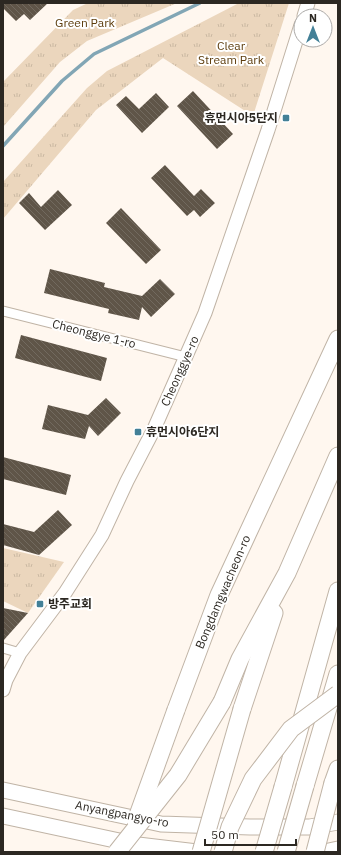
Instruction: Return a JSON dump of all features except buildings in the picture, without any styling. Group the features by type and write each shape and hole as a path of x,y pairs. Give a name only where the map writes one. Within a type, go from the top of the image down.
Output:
{"highway":[{"name":"Bongdamgwacheon-ro","path":"124,852 219,595 338,339"},
{"path":"117,852 178,775 222,702 240,659 287,573 338,456"},
{"path":"201,852 242,709 287,573"},
{"path":"264,852 284,786 338,591"},
{"path":"286,852 338,674"},
{"path":"223,852 230,827 253,779 291,729 338,694"},
{"path":"315,852 336,776"}],"main road":[{"name":"Anyangpangyo-ro","path":"3,790 161,824 250,827 310,827 338,822"},
{"path":"3,816 138,845 197,852"},
{"path":"324,852 338,849"}],"street":[{"name":"Cheonggye-ro","path":"3,690 6,680 20,653 65,594 102,535 127,481 154,429 205,313 268,130 294,48"},
{"name":"Cheonggye 1-ro","path":"3,311 186,357"},
{"path":"3,648 20,653"}],"green space":[{"name":"Green Park","path":"88,3 177,3 87,41 60,62 3,127 3,82 73,10"},
{"name":"Clear Stream Park","path":"239,3 289,3 253,116 163,58 96,110 3,219 3,182 87,88 107,71"},
{"path":"3,548 64,562 28,613 3,601"}],"waterway":[{"path":"3,146 62,81 94,54 200,3"}],"place":[{"name":"휴먼시아5단지","path":"286,118"},
{"name":"휴먼시아6단지","path":"138,432"},
{"name":"방주교회","path":"40,604"}]}
